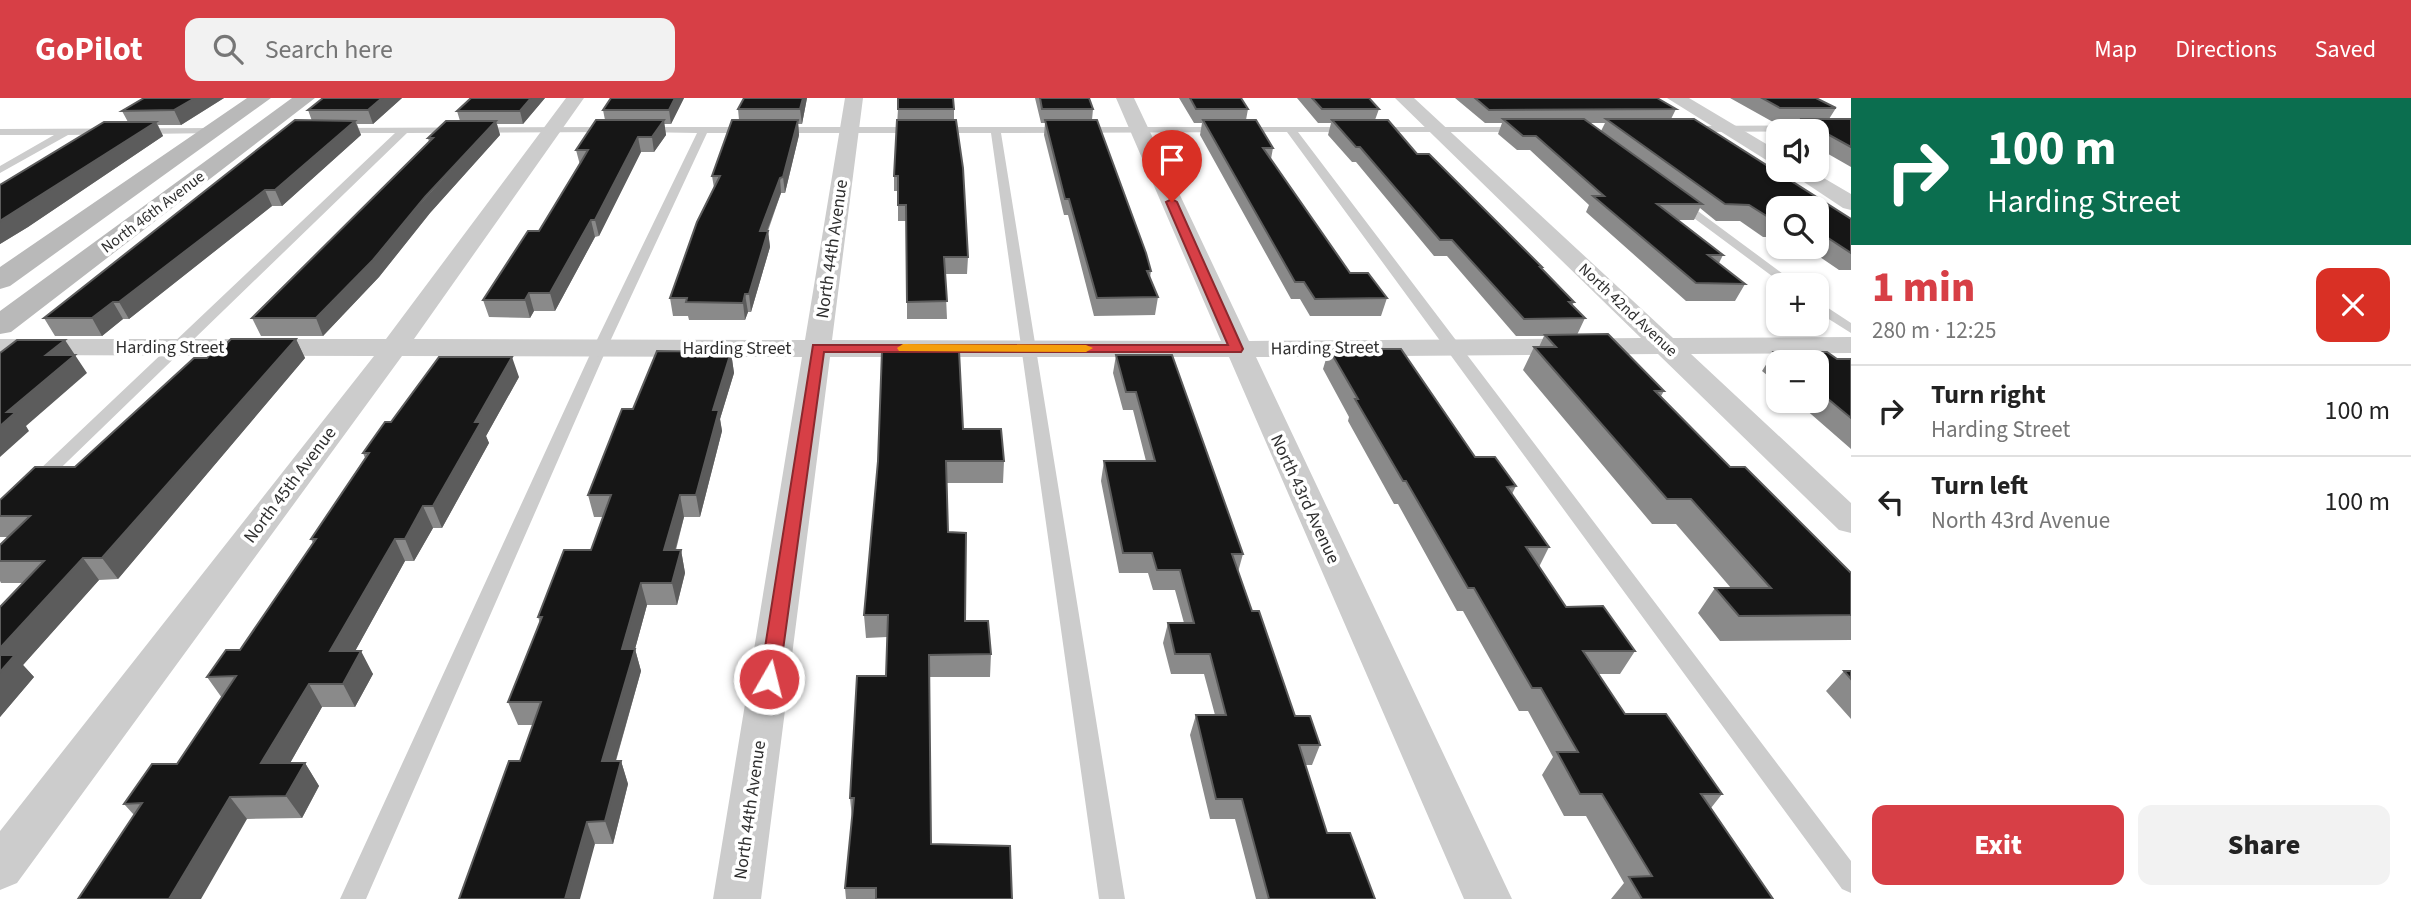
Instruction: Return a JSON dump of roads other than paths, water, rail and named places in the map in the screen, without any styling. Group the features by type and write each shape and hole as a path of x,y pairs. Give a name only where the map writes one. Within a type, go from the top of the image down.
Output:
{"street":[{"name":"North 46th Avenue","path":"0,280 261,98"},
{"name":"North 46th Avenue","path":"0,325 305,98"},
{"name":"North 45th Avenue","path":"0,868 394,348 575,98"},
{"name":"North 43rd Avenue","path":"1125,98 1488,899"},
{"name":"North 42nd Avenue","path":"1405,98 1851,522"},
{"path":"1676,98 1766,152"},
{"name":"North 44th Avenue","path":"737,899 852,114"},
{"path":"1816,182 1851,203"},
{"name":"Harding Street","path":"0,347 1237,349 1664,344 1851,345"}],"lane":[{"path":"634,130 703,130 852,114 996,130 1529,129"},
{"path":"1674,129 1851,128"},
{"path":"1290,129 1851,881"},
{"path":"262,130 288,130"},
{"path":"326,130 620,130"},
{"path":"0,517 404,130"},
{"path":"354,899 600,348 703,130"},
{"path":"996,130 1112,899"},
{"path":"0,170 66,131"},
{"path":"0,132 214,131"},
{"path":"1670,195 1776,273"},
{"path":"1829,313 1851,329"}]}
